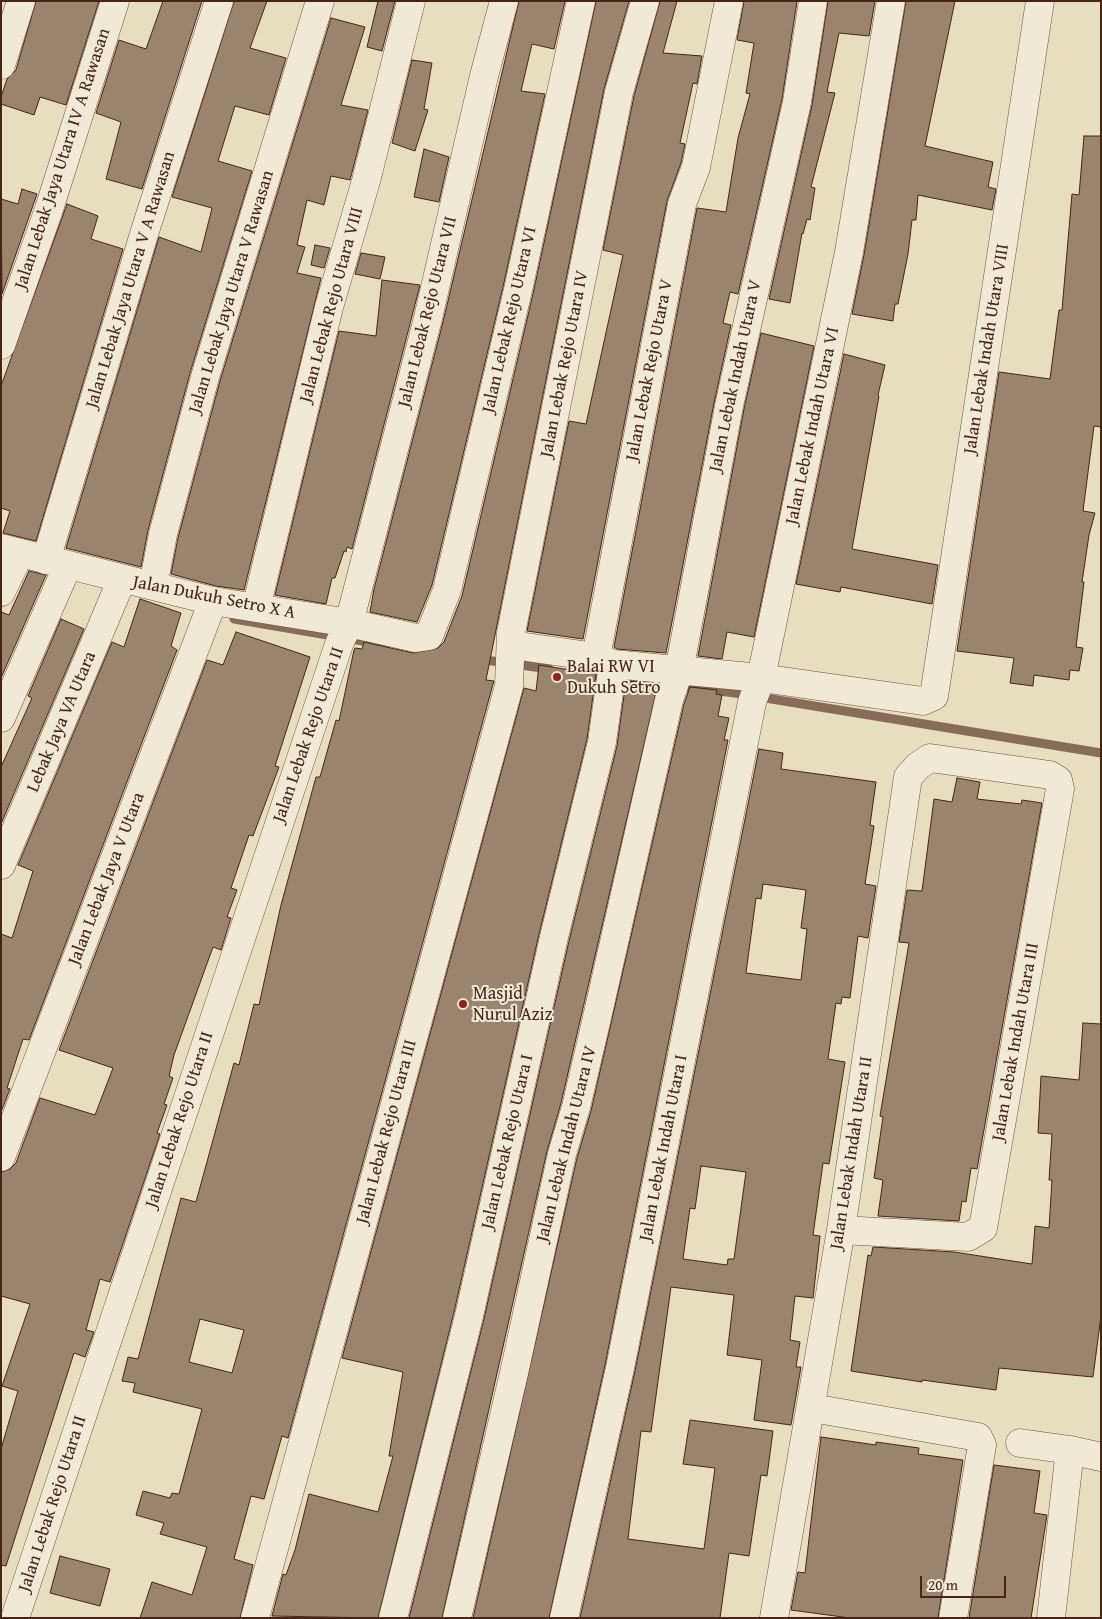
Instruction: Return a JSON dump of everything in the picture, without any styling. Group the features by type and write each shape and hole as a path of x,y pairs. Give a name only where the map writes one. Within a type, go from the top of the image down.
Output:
{"street":[{"path":"1,65 22,1"},
{"name":"Jalan Lebak Jaya Utara IV A Rawasan","path":"1,344 52,199 115,1"},
{"name":"Jalan Lebak Jaya Utara V A Rawasan","path":"33,557 141,243 219,1"},
{"name":"Jalan Lebak Jaya Utara V Rawasan","path":"153,586 163,534 205,377 320,1"},
{"name":"Jalan Lebak Rejo Utara VIII","path":"256,608 329,307 366,181 411,1"},
{"name":"Jalan Lebak Rejo Utara VII","path":"344,633 428,318 484,76 504,1"},
{"name":"Jalan Lebak Rejo Utara VI","path":"429,636 450,581 518,290 581,1"},
{"name":"Jalan Lebak Rejo Utara IV","path":"511,664 511,633 620,92 645,1"},
{"name":"Jalan Lebak Rejo Utara V","path":"607,670 682,204 696,167 729,1"},
{"name":"Jalan Lebak Indah Utara V","path":"675,682 728,406 797,102 813,1"},
{"name":"Jalan Lebak Indah Utara VI","path":"757,688 849,252 891,1"},
{"name":"Jalan Lebak Indah Utara VIII","path":"757,688 923,701 934,696 1040,1"},
{"path":"1,592 33,557"},
{"path":"1,718 33,557"},
{"name":"Jalan Dukuh Setro X A","path":"33,557 213,601 256,608 344,633 416,638 429,636"},
{"name":"Lebak Jaya VA Utara","path":"1,866 122,580"},
{"name":"Jalan Lebak Jaya V Utara","path":"1,1157 213,601"},
{"name":"Jalan Lebak Rejo Utara II","path":"15,1618 344,633"},
{"path":"511,664 607,670 675,682 757,688"},
{"name":"Jalan Lebak Rejo Utara III","path":"255,1618 511,664"},
{"name":"Jalan Lebak Rejo Utara I","path":"393,1618 469,1316 554,937 602,742 607,670"},
{"name":"Jalan Lebak Indah Utara IV","path":"457,1618 562,1154 576,1107 675,682"},
{"name":"Jalan Lebak Indah Utara I","path":"564,1618 620,1368 757,688"},
{"name":"Jalan Lebak Indah Utara II","path":"774,1618 812,1408 841,1230 908,777 918,766 930,758 992,765"},
{"name":"Jalan Lebak Indah Utara III","path":"841,1230 968,1237 977,1234 983,1228 1060,789 1058,780 1050,775 992,765"},
{"path":"812,1408 978,1437 982,1445 952,1618"},
{"path":"1020,1443 1070,1450 1101,1457"},
{"path":"1051,1618 1070,1450"}],"building":[{"path":"36,1 99,1 66,105 40,97 34,115 1,104 1,97 7,79 16,70"},
{"path":"163,1 202,1 142,189 106,179 121,122 96,113 119,40 146,49"},
{"path":"234,1 267,1 250,48 286,58 269,115 235,106 218,161 252,171 190,373 148,530 141,567 66,548 159,237 201,252 212,208 172,197"},
{"path":"378,1 395,1 382,51 367,47"},
{"path":"519,1 565,1 554,49 532,44 521,91 545,94 503,287 432,585 417,622 370,612 374,589 443,322"},
{"path":"596,1 629,1 604,89 486,680 494,681 288,1438 282,1436 264,1499 251,1496 234,1559 253,1565 240,1618 140,1618 152,1582 192,1595 207,1547 160,1534 164,1523 136,1515 143,1491 170,1498 172,1493 179,1494 202,1409 133,1392 135,1383 122,1381 128,1357 138,1359 181,1198 196,1202 234,1063 239,1065 254,1004 259,1005 281,905 316,777 320,777 336,720 339,721 354,650 355,648 362,649 364,642 413,653 438,648 444,642 462,596 533,294","holes":["200,1319 244,1330 232,1373 189,1362"]},
{"path":"660,1 677,1 663,53 702,56 697,84 693,83 680,143 685,144 681,163 667,201 583,639 527,631 569,421 586,424 623,255 603,250 634,96"},
{"path":"744,1 797,1 782,99 738,294 730,292 723,323 731,325 714,403 666,653 617,649 614,647 697,208 726,212 738,138 750,94 746,93 754,43 737,40"},
{"path":"828,1 875,1 869,36 839,33 827,92 835,93 811,187 815,188 810,220 807,219 802,233 790,303 769,299 812,105"},
{"path":"906,1 955,1 925,146 993,162 988,187 996,189 992,210 918,195 916,220 912,220 908,254 898,304 895,304 893,321 852,314 864,255"},
{"path":"331,18 365,27 341,105 368,110 350,180 331,176 324,205 307,200 297,245 305,247 297,273 321,278 244,590 216,586 171,574 178,538 220,381"},
{"path":"412,60 432,63 424,109 428,110 415,151 392,143"},
{"path":"1084,136 1101,136 1101,427 1094,426 1083,511 1095,513 1089,535 1082,582 1084,582 1076,647 1083,648 1079,671 1070,670 1069,680 1034,675 1033,686 1010,683 1014,658 957,651 999,372 1050,379 1059,310 1062,310 1072,194 1079,195"},
{"path":"424,149 449,157 439,202 414,197"},
{"path":"22,189 37,194 2,294 1,199 18,204"},
{"path":"67,204 98,216 91,239 123,249 36,541 3,533 10,511 1,508 1,386"},
{"path":"315,245 330,248 324,268 311,265"},
{"path":"361,253 385,257 380,279 355,274"},
{"path":"382,280 420,285 352,549 347,547 346,552 344,551 335,578 332,578 326,604 275,595 339,331 376,336"},
{"path":"761,333 814,346 754,637 727,632 722,659 698,656 744,409"},
{"path":"844,354 885,365 878,395 852,549 938,565 932,604 841,587 840,592 796,584"},
{"path":"29,571 46,575 1,678 1,612 9,615"},
{"path":"140,599 181,613 171,646 177,650 29,1040 23,1039 7,1088 10,1089 1,1112 1,934 12,938 33,871 18,865 112,642 124,647"},
{"path":"61,619 84,629 1,824 1,767 32,698 28,696"},
{"path":"236,632 310,657 275,766 279,767 253,836 249,835 231,888 237,890 227,917 231,918 221,950 213,947 174,1055 169,1076 173,1078 164,1104 167,1105 157,1133 160,1134 110,1282 100,1279 86,1330 94,1332 85,1357 74,1353 6,1566 1,1565 1,1449 18,1391 2,1386 30,1304 1,1296 1,1172 10,1169 16,1163 40,1098 95,1115 113,1068 59,1050 207,660 223,665"},
{"path":"539,665 596,674 587,739 539,934 454,1312 378,1618 272,1616 283,1574 286,1575 295,1550 309,1494 378,1512 393,1456 389,1456 403,1372 342,1358 524,688 536,691"},
{"path":"626,681 658,684 561,1103 547,1151 442,1618 409,1618 484,1319 569,941 617,746"},
{"path":"690,687 717,690 716,694 722,695 718,716 729,718 724,740 728,740 605,1365 549,1618 473,1618 577,1158 591,1111 684,704"},
{"path":"759,749 783,753 781,769 876,782 870,825 874,826 865,884 876,886 868,938 858,936 850,998 842,997 841,1004 836,1003 828,1059 845,1062 829,1164 823,1163 813,1235 820,1236 813,1298 795,1296 790,1340 800,1342 796,1367 801,1367 791,1425 754,1420 762,1360 727,1355 734,1295 671,1287 651,1432 641,1431 628,1539 704,1549 715,1468 683,1464 690,1420 773,1431 767,1476 761,1475 749,1556 729,1553 720,1618 580,1618 635,1371","holes":["763,884 806,890 801,928 807,929 801,980 746,973 756,898 761,899","701,1166 746,1172 734,1259 728,1259 727,1265 683,1259 690,1208 695,1209"]},
{"path":"957,778 980,782 977,799 1021,804 1022,800 1042,803 977,1169 971,1168 966,1202 962,1201 959,1221 878,1216 883,1180 874,1178 883,1117 880,1116 909,943 899,942 907,890 922,891 934,799 952,802"},
{"path":"1083,1023 1101,1024 1101,1316 1093,1377 999,1368 996,1390 922,1380 922,1382 851,1371 868,1255 871,1256 873,1247 954,1252 1032,1264 1035,1226 1049,1228 1052,1180 1049,1180 1052,1134 1038,1133 1041,1076 1079,1080"},
{"path":"821,1437 876,1445 876,1442 919,1448 918,1454 963,1460 938,1618 850,1618 791,1610 798,1572 805,1573"},
{"path":"994,1465 1040,1471 1034,1513 1047,1515 1031,1618 969,1618"},
{"path":"60,1556 110,1569 100,1606 50,1593"}],"waterway":[{"path":"234,619 386,645"},
{"path":"478,659 549,669"},
{"path":"585,674 735,693 1101,753"}],"place":[{"name":"Balai RW VI Dukuh Setro","path":"557,677"},
{"name":"Masjid Nurul Aziz","path":"463,1004"}]}
